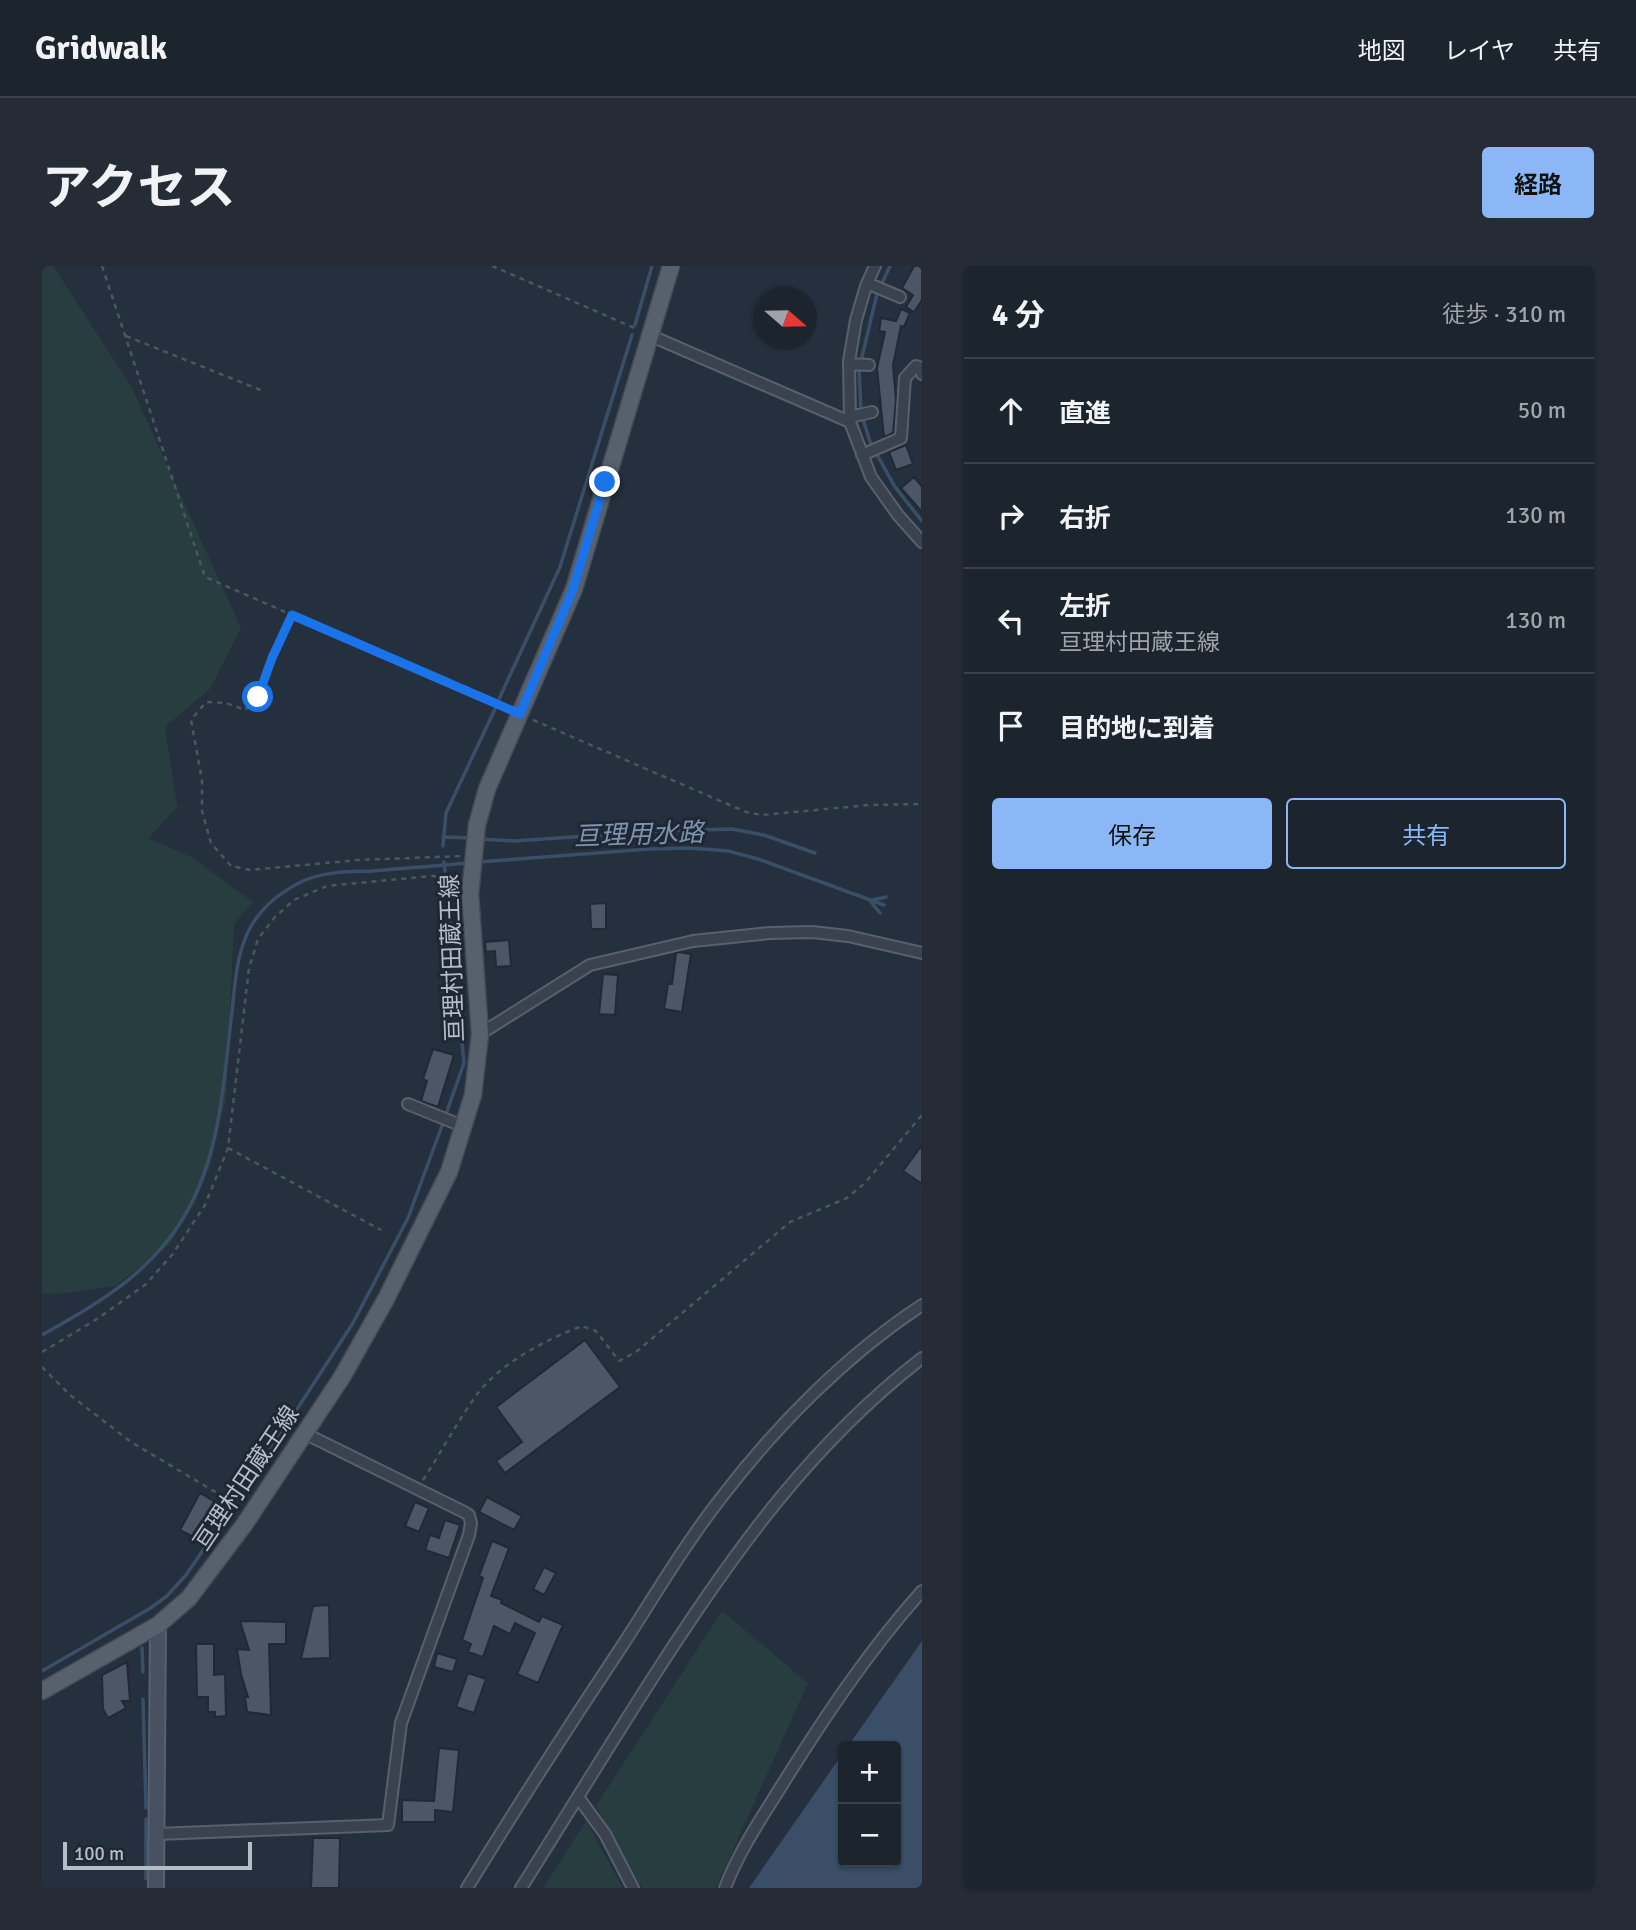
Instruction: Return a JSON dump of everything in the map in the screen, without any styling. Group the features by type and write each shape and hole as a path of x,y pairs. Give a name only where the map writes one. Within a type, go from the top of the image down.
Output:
{"main road":[{"name":"亘理村田蔵王線","path":"42,1691 158,1625 189,1598 251,1514 342,1377 376,1318 449,1172 473,1095 480,1034 470,877 477,825 487,789 573,589 671,266"}],"street":[{"path":"875,266 856,320 849,364 850,420 871,477 922,542"},
{"path":"867,283 901,298"},
{"path":"649,335 850,420 872,412"},
{"path":"849,364 869,365"},
{"path":"862,455 901,439 905,378 916,366 921,368 922,374"},
{"path":"480,1034 590,965 693,941 812,932 848,936 922,953"},
{"path":"408,1104 465,1127"},
{"path":"467,1888 535,1778 719,1500 794,1413 858,1354 922,1305"},
{"path":"521,1888 691,1619 757,1524 818,1452 895,1379 922,1358"},
{"path":"156,1834 388,1825 401,1723 471,1523 469,1515 304,1433"},
{"path":"725,1888 734,1865 801,1754 885,1632 922,1591"},
{"path":"156,1888 158,1625"},
{"path":"578,1797 605,1834 633,1888"}],"path":[{"path":"102,266 205,577 746,812 762,815 869,805 922,804"},
{"path":"492,266 649,335"},
{"path":"125,336 263,391"},
{"path":"292,615 258,697 245,710 226,703 206,702 191,720 202,780 202,811 211,843 231,866 250,870 358,860 472,855"},
{"path":"42,1352 97,1319 145,1285 172,1255 205,1205 228,1148 249,968 258,939 275,916 294,900 327,886 431,876 470,877"},
{"path":"418,1489 480,1391 510,1364 552,1337 582,1326 596,1331 619,1361 636,1352 790,1222 847,1198 865,1183 922,1115"},
{"path":"228,1148 381,1230"},
{"path":"42,1367 70,1395 131,1442 223,1494 251,1514"}],"green space":[{"path":"42,266 53,266 131,386 241,628 210,689 165,727 177,807 149,838 191,857 253,902 234,924 226,1098 210,1166 194,1205 169,1245 115,1286 42,1294"},
{"path":"722,1611 808,1683 716,1888 642,1888 596,1806"},
{"path":"586,1821 623,1888 543,1888"}],"water":[{"path":"922,1641 922,1888 749,1888 838,1760 838,1867 901,1867 901,1741 852,1741"}],"building":[{"path":"914,266 922,266 922,300 914,312 906,307 913,295 902,288"},
{"path":"901,309 910,313 904,327 901,326 893,365 896,400 893,433 884,437 877,368 885,332 879,331 881,318 896,321"},
{"path":"906,445 913,464 896,470 889,452"},
{"path":"914,477 922,487 922,512 901,488"},
{"path":"606,903 606,929 591,929 590,904"},
{"path":"509,940 511,966 496,967 495,951 486,952 485,942"},
{"path":"678,952 691,954 682,1012 664,1009"},
{"path":"603,974 618,975 615,1015 599,1014"},
{"path":"433,1049 454,1055 438,1107 421,1101 427,1081 423,1079"},
{"path":"922,1145 922,1184 903,1171"},
{"path":"585,1340 620,1387 505,1473 496,1461 522,1442 496,1407"},
{"path":"200,1493 215,1502 195,1538 180,1530"},
{"path":"487,1497 522,1516 514,1530 479,1512"},
{"path":"415,1502 429,1508 419,1532 405,1526"},
{"path":"445,1520 460,1525 449,1558 425,1550 430,1535 439,1538"},
{"path":"492,1541 509,1548 491,1596 539,1622 542,1616 563,1625 538,1683 517,1674 535,1633 515,1623 510,1634 494,1626 483,1657 468,1652 471,1644 462,1640 483,1578 479,1576"},
{"path":"544,1567 556,1573 544,1595 533,1589"},
{"path":"329,1605 330,1658 301,1659 313,1606"},
{"path":"240,1621 286,1622 286,1644 269,1644 271,1715 247,1712 245,1697 248,1697 237,1649 249,1650"},
{"path":"196,1644 214,1644 214,1675 225,1674 226,1716 215,1717 215,1712 208,1712 208,1697 197,1697"},
{"path":"437,1653 457,1659 453,1672 434,1667"},
{"path":"127,1662 130,1701 122,1701 126,1708 108,1718 103,1709 102,1675"},
{"path":"468,1673 486,1679 474,1713 456,1707"},
{"path":"439,1748 459,1750 453,1812 435,1810 435,1822 402,1822 402,1800 434,1801"},
{"path":"313,1838 340,1838 339,1888 311,1888"}],"waterway":[{"path":"635,325 652,266"},
{"name":"亘理用水路","path":"882,283 890,266"},
{"name":"亘理用水路","path":"861,361 877,294"},
{"path":"499,699 560,567 632,335"},
{"name":"亘理用水路","path":"859,368 861,411"},
{"name":"亘理用水路","path":"863,419 871,445"},
{"name":"亘理用水路","path":"876,453 895,487 922,521"},
{"path":"443,846 446,813 495,709"},
{"path":"482,839 515,841 732,829 764,835 815,853"},
{"path":"443,837 471,838"},
{"name":"亘理用水路","path":"479,862 649,849 728,851 758,859 884,905"},
{"name":"亘理用水路","path":"444,862 445,871"},
{"path":"42,1335 87,1309 128,1280 164,1245 193,1200 215,1135 238,961 250,928 260,914 286,891 318,876 468,863"},
{"path":"446,885 464,1063 446,1114"},
{"path":"872,900 886,897"},
{"path":"871,902 880,913"},
{"path":"238,1500 353,1323 408,1218 443,1123"},
{"path":"42,1671 167,1596 186,1575 234,1505"},
{"path":"142,1648 143,1672"},
{"path":"143,1699 146,1808"},
{"path":"146,1819 146,1879"}],"route":[{"path":"258,697 292,615 520,714 573,589 605,482"}]}
